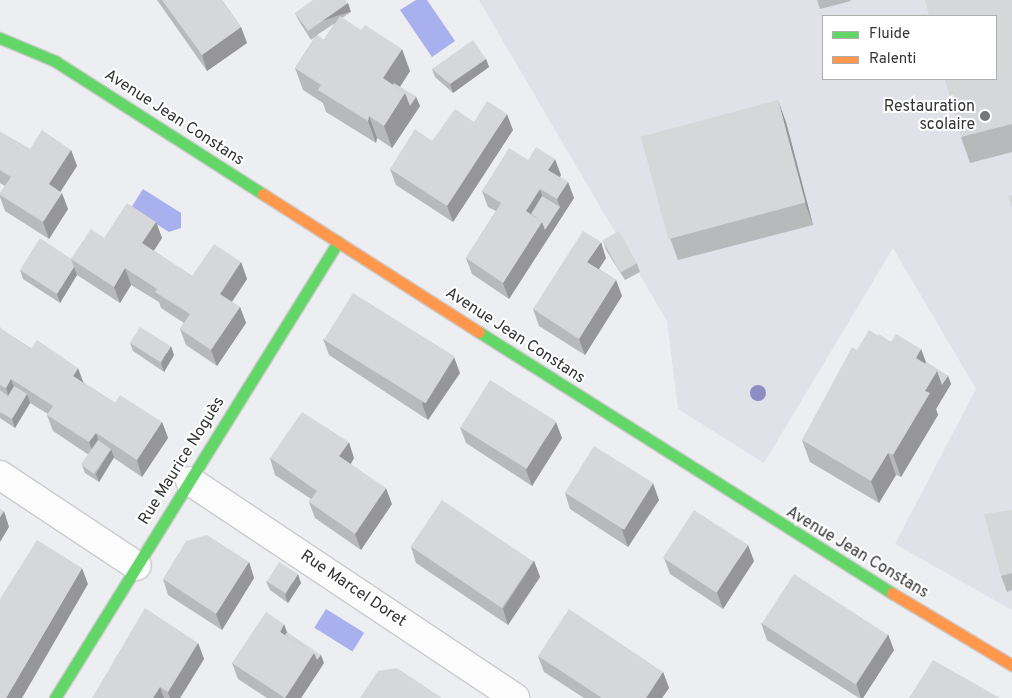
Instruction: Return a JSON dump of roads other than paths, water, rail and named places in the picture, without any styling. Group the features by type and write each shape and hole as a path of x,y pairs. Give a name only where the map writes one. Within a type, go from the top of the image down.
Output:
{"street":[{"name":"Avenue Jean Constans","path":"0,38 54,61 800,538 1012,665"},
{"name":"Rue Maurice Noguès","path":"54,698 338,242"},
{"path":"0,475 136,566"},
{"name":"Rue Marcel Doret","path":"190,481 515,698"}],"water":[{"path":"416,0 427,0 455,41 432,57 400,10"},
{"path":"143,189 181,213 181,228 169,232 131,208"},
{"path":"326,609 364,633 353,652 314,628"}],"place":[{"name":"Restauration scolaire","path":"985,116"}]}
